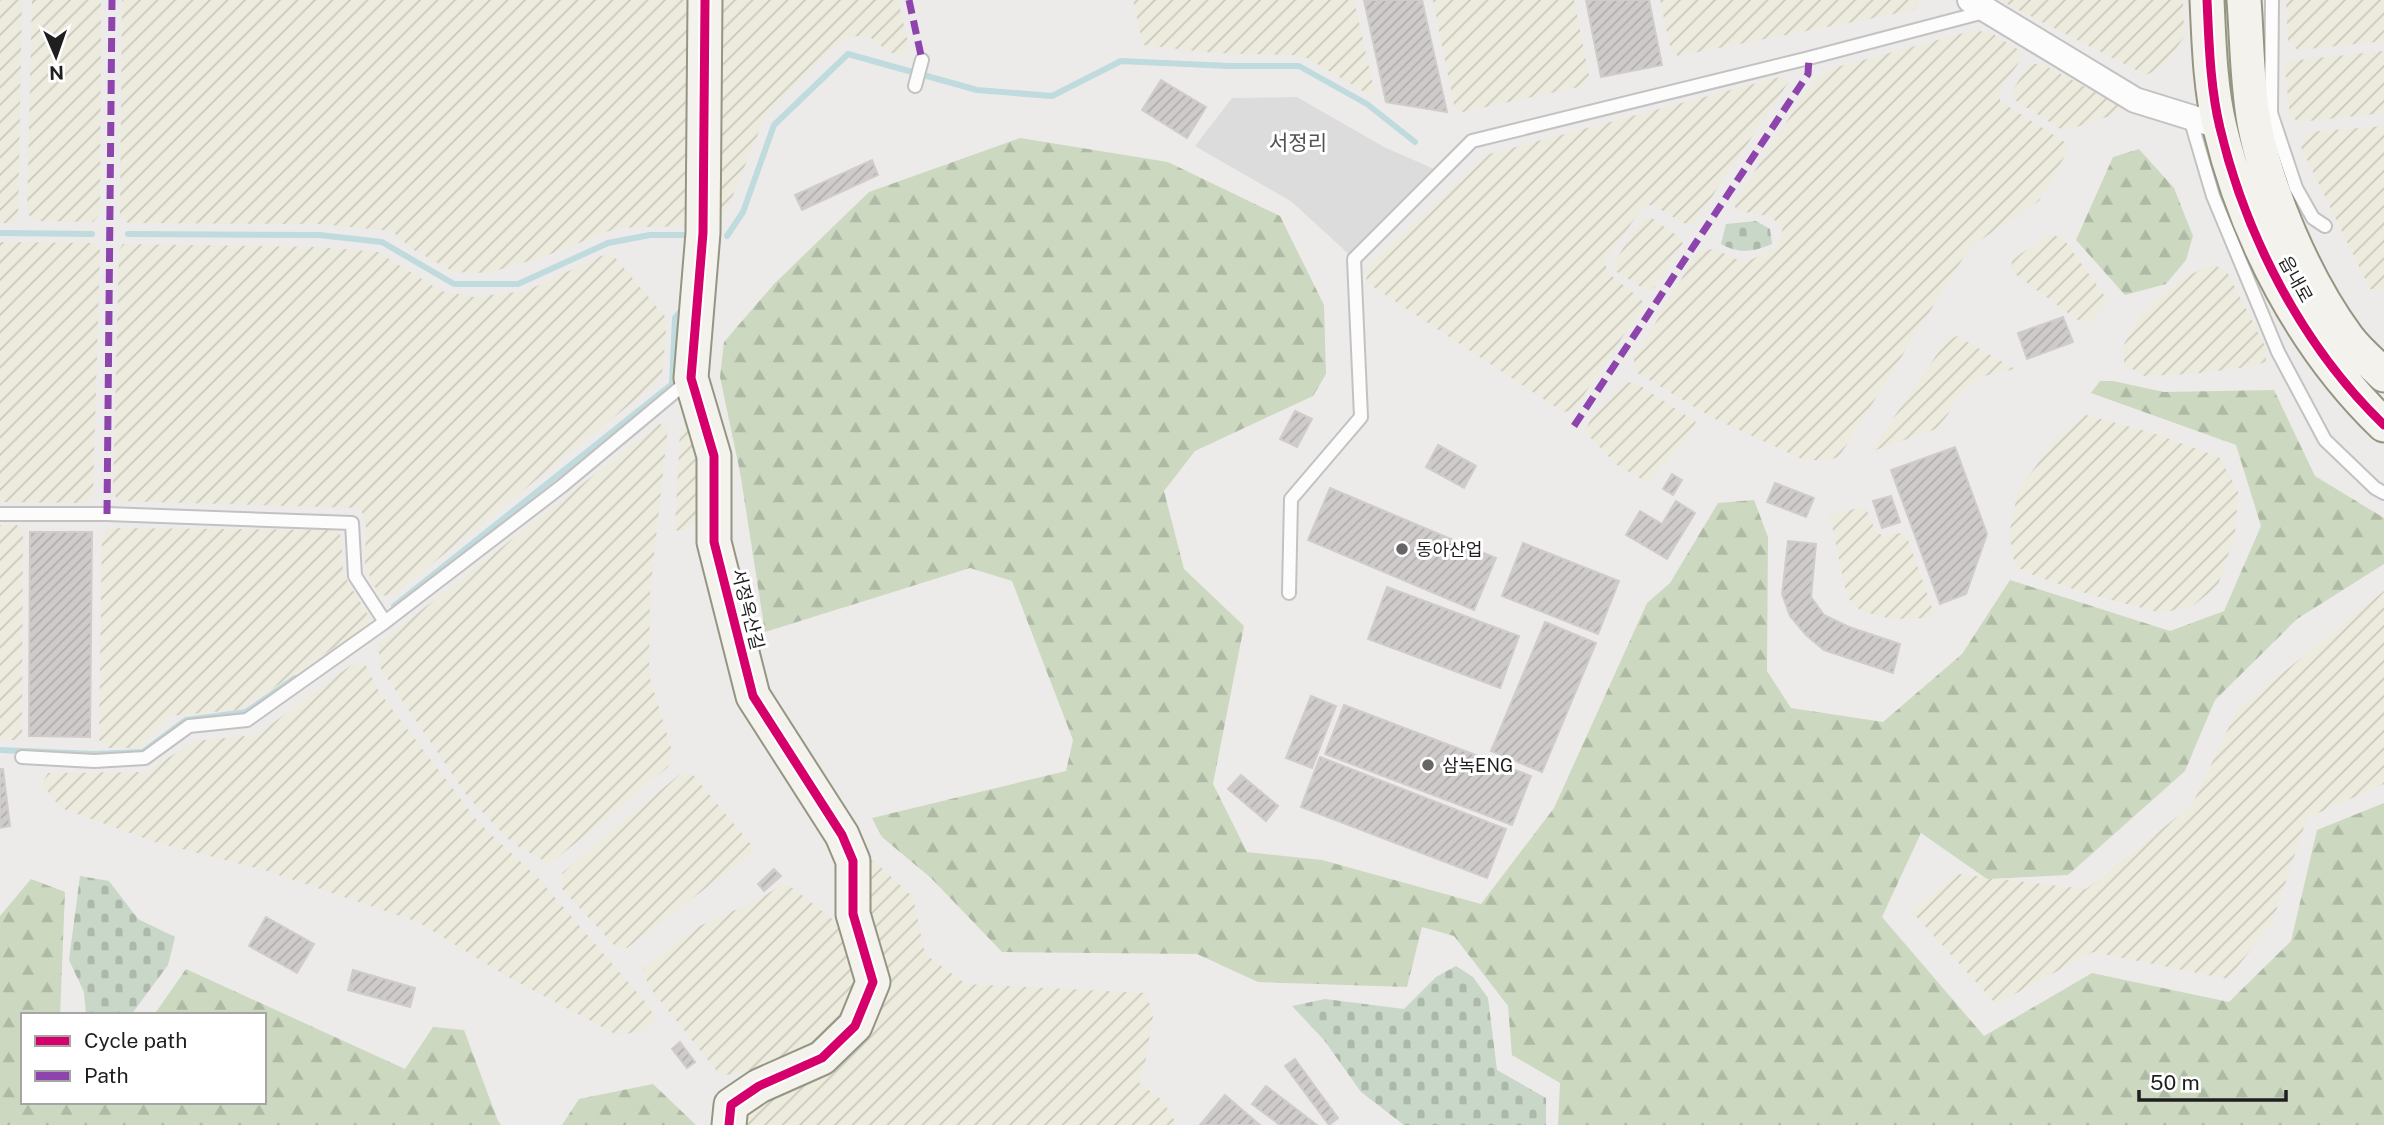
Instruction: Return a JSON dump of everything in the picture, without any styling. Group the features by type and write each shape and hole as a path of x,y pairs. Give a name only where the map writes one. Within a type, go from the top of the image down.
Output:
{"street":[{"name":"서정옥산길","path":"705,0 703,233 691,379 714,456 714,542 753,696 842,835 853,861 853,914 873,982 855,1026 822,1058 759,1086 731,1105 729,1125"},
{"name":"읍내로","path":"2207,0 2210,50 2205,122 2266,258 2294,309 2334,371 2384,425"},
{"name":"읍내로","path":"2244,0 2254,121 2267,173 2300,256 2317,288 2348,339 2384,375"},
{"path":"1979,6 2135,100 2205,122 2254,121"}],"lane":[{"path":"2272,0 2271,113 2297,188 2313,218 2325,226"},
{"path":"1289,593 1291,499 1361,417 1354,259 1472,141 1809,58 1979,6"},
{"path":"915,86 922,60"},
{"path":"2205,122 2213,196 2278,352 2325,440 2375,488 2384,493"},
{"path":"22,757 94,761 145,758 189,726 247,719 385,622 562,485 691,379"},
{"path":"0,514 352,523 355,576 385,622"}],"shaded area":[{"path":"0,0 22,0 18,217 11,223 0,223"},
{"path":"32,0 101,0 100,213 93,222 35,221 27,213"},
{"path":"122,0 692,0 689,218 683,226 617,228 543,257 488,273 454,272 412,249 392,231 321,224 128,223 120,216"},
{"path":"718,0 898,0 910,51 902,56 889,52 870,37 855,36 836,45 766,114 727,210 720,211"},
{"path":"1133,0 1354,0 1374,90 1368,94 1307,58 1292,55 1215,53 1143,45"},
{"path":"1433,0 1574,0 1589,76 1583,86 1463,112 1454,105"},
{"path":"1660,0 1918,0 1919,4 1914,10 1678,56 1671,51"},
{"path":"1999,0 2183,0 2184,37 2163,67 2146,75"},
{"path":"2286,0 2384,0 2384,41 2298,50 2288,41"},
{"path":"1975,30 1993,34 2022,52 2018,64 2000,89 2000,101 2066,143 2067,152 2039,201 1970,247 1839,457 1825,461 1802,459 1713,418 1634,371 1634,359 1698,251 1714,249 1745,263 1778,246 1783,227 1771,217 1736,210 1734,203 1815,78 1830,69"},
{"path":"2384,51 2384,113 2299,122 2290,116 2285,69 2289,61"},
{"path":"2029,64 2042,64 2119,105 2119,113 2064,131 2013,99 2014,88"},
{"path":"1784,76 1788,83 1693,225 1683,223 1653,205 1644,205 1605,262 1608,273 1642,300 1642,308 1573,411 1563,412 1366,282 1368,266 1489,154"},
{"path":"1297,97 1384,147 1441,172 1354,259 1292,202 1195,146 1232,98"},
{"path":"2384,126 2384,290 2370,289 2301,147 2309,132"},
{"path":"1652,218 1679,237 1683,244 1654,288 1647,291 1614,270 1615,261 1642,219"},
{"path":"2049,234 2063,238 2104,295 2105,305 2088,324 2076,319 2011,271 2012,260"},
{"path":"0,242 95,243 100,251 93,493 84,503 0,502"},
{"path":"123,244 319,247 378,252 441,291 474,297 526,291 601,256 612,254 667,319 662,375 654,385 392,596 379,595 365,566 366,519 359,508 118,501 113,492 119,250"},
{"path":"2213,264 2227,272 2266,348 2266,362 2192,374 2144,376 2124,364 2124,344 2143,311 2183,278"},
{"path":"1957,336 2015,369 1984,376 1960,393 1936,429 1870,452 1946,341"},
{"path":"1624,382 1636,383 1696,422 1648,483 1617,465 1585,432 1591,418"},
{"path":"2086,415 2153,433 2219,457 2238,491 2235,535 2218,585 2194,605 2162,613 2088,594 2015,566 2009,535 2018,491 2053,442"},
{"path":"685,420 693,425 698,476 698,522 680,532 675,529 680,430"},
{"path":"659,424 668,426 650,593 649,675 672,751 668,767 550,864 512,843 467,796 381,669 378,644"},
{"path":"1865,506 1876,532 1884,536 1901,533 1908,540 1934,613 1925,618 1891,619 1861,611 1847,597 1830,516"},
{"path":"0,525 17,525 23,532 22,735 15,740 0,740"},
{"path":"109,528 337,530 341,537 343,574 370,618 366,627 249,704 236,710 169,716 139,748 108,748 99,740 102,535"},
{"path":"2384,591 2384,784 2307,818 2272,923 2228,979 2093,952 1996,1004 1912,912 1958,874 2086,889 2192,805 2237,710"},
{"path":"354,663 365,664 379,692 479,823 539,879 647,1004 656,1019 645,1031 617,1035 503,974 418,922 264,870 155,842 61,808 42,784 48,773 146,772 195,741 257,735"},
{"path":"680,774 693,775 754,848 747,857 627,948 615,946 562,889 562,873"},
{"path":"863,859 874,861 913,897 925,954 966,984 1146,993 1153,1015 1139,1083 1162,1100 1175,1125 741,1125 739,1118 856,1043"},
{"path":"781,885 793,888 841,926 857,980 838,1025 807,1048 738,1074 720,1075 650,988 642,969 697,927 758,900"}],"green space":[{"path":"1020,138 1168,162 1280,216 1324,305 1326,374 1313,396 1195,451 1164,491 1184,569 1244,626 1213,784 1247,852 1322,860 1481,904 1554,808 1647,603 1670,583 1718,503 1754,500 1768,537 1767,671 1791,708 1883,722 1962,654 2010,580 2170,631 2224,611 2261,526 2236,445 2091,393 2100,381 2113,381 2164,392 2274,390 2315,476 2384,518 2384,564 2297,619 2215,700 2185,771 2068,875 1987,879 1921,833 1882,917 1984,1036 2092,973 2229,1002 2291,941 2317,830 2384,803 2384,1125 1558,1125 1560,1083 1512,1055 1508,1006 1454,936 1422,927 1407,987 1258,982 1197,954 1002,952 931,878 882,837 872,818 1066,771 1073,740 1012,581 970,568 765,632 740,472 720,377 724,342 774,284 869,192"},
{"path":"2139,149 2174,188 2193,236 2186,260 2166,284 2125,295 2076,240 2113,157"},
{"path":"1756,221 1770,229 1772,244 1746,251 1721,244 1726,224"},
{"path":"80,876 109,881 138,919 175,937 168,965 132,1013 86,1013 84,992 69,960"},
{"path":"31,879 65,892 60,1013 21,1013 21,1104 266,1104 266,1013 155,1013 186,969 405,1069 433,1027 464,1030 501,1125 0,1125 0,916"},
{"path":"1456,966 1473,977 1488,998 1497,1070 1546,1098 1546,1125 1404,1125 1361,1092 1324,1040 1292,1006 1325,999 1404,1009 1436,977"},
{"path":"653,1084 696,1125 562,1125 579,1099"}],"building":[{"path":"1364,0 1422,0 1447,112 1386,102"},
{"path":"1586,0 1649,0 1662,65 1601,77"},
{"path":"1161,80 1206,107 1187,138 1142,110"},
{"path":"872,160 878,175 802,210 795,195"},
{"path":"2063,317 2073,342 2027,359 2018,333"},
{"path":"1295,411 1312,419 1297,447 1280,439"},
{"path":"1438,445 1476,466 1464,488 1426,467"},
{"path":"1955,447 1987,534 1966,594 1940,604 1891,470"},
{"path":"1672,474 1682,480 1673,495 1663,489"},
{"path":"1775,483 1814,498 1806,517 1767,502"},
{"name":"동아산업","path":"1330,488 1496,558 1474,610 1308,540"},
{"path":"1891,496 1900,522 1882,528 1873,501"},
{"path":"1676,501 1695,513 1667,559 1626,535 1640,511 1662,524"},
{"path":"30,532 92,532 90,737 29,736"},
{"path":"1788,541 1816,544 1811,597 1824,615 1849,627 1900,644 1893,673 1824,650 1806,635 1790,616 1782,594"},
{"name":"동아산업","path":"1523,543 1619,581 1598,634 1502,596"},
{"path":"1387,587 1519,636 1500,688 1368,639"},
{"name":"삼녹ENG","path":"1545,622 1596,643 1542,772 1491,751"},
{"path":"1311,696 1336,706 1312,768 1286,758"},
{"name":"삼녹ENG","path":"1344,705 1531,776 1512,825 1325,754"},
{"name":"삼녹ENG","path":"1320,757 1506,829 1487,878 1301,807"},
{"path":"0,769 3,769 10,826 0,828"},
{"path":"1241,775 1278,806 1266,821 1228,789"},
{"path":"774,869 781,876 764,891 758,884"},
{"path":"266,917 314,944 297,973 249,946"},
{"path":"353,970 415,988 410,1007 348,990"},
{"path":"680,1042 695,1062 687,1068 672,1049"},
{"path":"1295,1059 1338,1118 1329,1125 1285,1066"},
{"path":"1266,1086 1317,1125 1280,1125 1252,1104"},
{"path":"1225,1095 1260,1125 1200,1125"}],"waterway":[{"path":"727,236 743,212 774,125 848,54 977,90 1052,96 1121,61 1299,66 1367,104 1415,142"},
{"path":"0,233 92,234"},
{"path":"128,234 319,235 382,242 454,284 518,284 608,243 650,235 684,235"},
{"path":"394,606 672,384 675,318 684,307"},
{"path":"0,750 95,754 143,752 186,720 246,712 295,678"}],"marked path":[{"path":"107,514 112,0"},
{"path":"909,0 922,60"},
{"path":"1574,426 1808,74 1809,58"}],"cycle path":[{"path":"705,0 703,233 691,378 714,456 714,542 753,696 842,835 853,861 853,914 873,982 855,1026 822,1058 759,1086 731,1105 729,1125"},
{"path":"2207,0 2214,97 2231,169 2245,209 2281,288 2303,325 2328,361 2384,425"}],"place":[{"name":"동아산업","path":"1402,549"},
{"name":"삼녹ENG","path":"1428,765"}],"district":[{"name":"서정리","path":"1298,142"}]}
